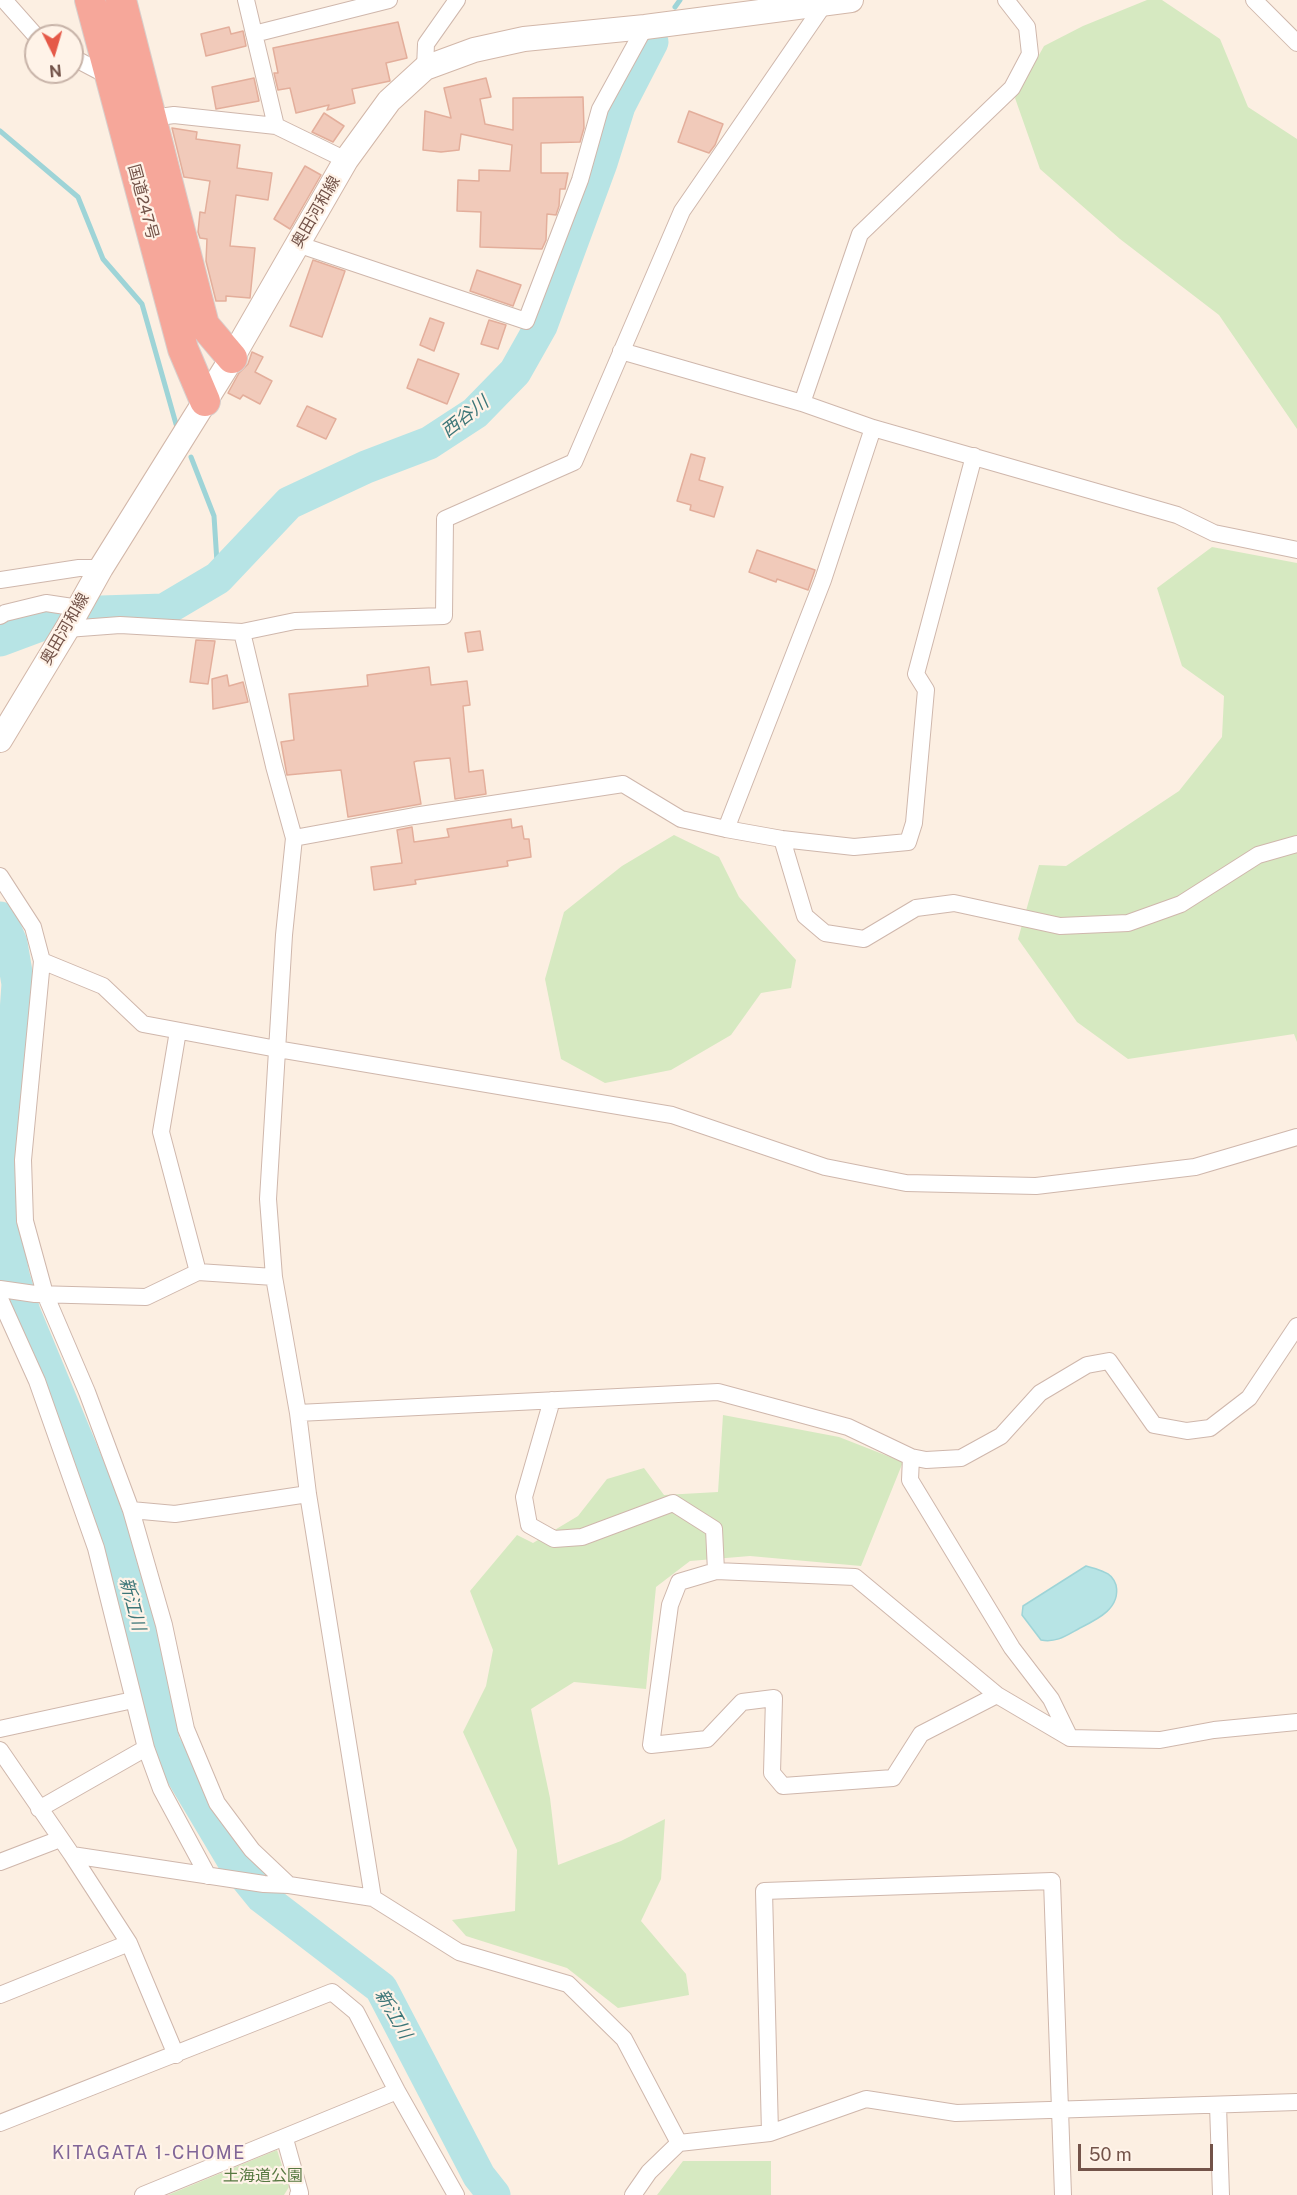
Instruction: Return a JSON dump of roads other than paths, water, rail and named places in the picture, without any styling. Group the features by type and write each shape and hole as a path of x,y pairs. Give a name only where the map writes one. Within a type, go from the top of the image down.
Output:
{"highway":[{"name":"国道247号","path":"90,0 183,349 205,401"},
{"name":"国道247号","path":"122,0 204,325 232,358"}],"main road":[{"name":"奥田河和線","path":"0,740 101,568 232,358 346,160 389,101 425,68 474,50 524,39 645,27 851,0"}],"street":[{"path":"4,0 25,24"},
{"path":"246,0 276,126"},
{"path":"254,34 389,0"},
{"path":"425,68 426,44 457,0"},
{"path":"802,403 860,234 1012,88 1030,54 1027,27 1006,0"},
{"path":"1254,0 1297,43"},
{"path":"67,629 120,625 242,632 295,621 444,616 445,519 574,462 682,211 825,3"},
{"path":"297,244 526,321 580,180 600,109 645,27"},
{"path":"84,63 110,77"},
{"path":"152,118 174,115 276,126 346,160"},
{"path":"621,351 802,403 873,428 1177,515 1214,533 1297,550"},
{"path":"726,829 823,580 873,428"},
{"path":"294,838 414,816 623,784 681,819 726,829 854,847 908,842 914,822 926,690 916,674 974,456"},
{"path":"0,580 79,568 101,568"},
{"path":"0,616 46,603 84,599"},
{"path":"242,632 294,838 284,935 268,1199 274,1277 298,1413 308,1494 373,1898"},
{"path":"782,838 805,916 825,933 864,939 916,908 954,903 1060,926 1128,923 1181,904 1258,855 1297,844"},
{"path":"0,876 33,927 42,961 23,1160 25,1221 40,1294 87,1392 131,1510 164,1625 186,1729 203,1771 217,1803 252,1850 289,1885"},
{"path":"42,961 103,986 143,1024 277,1049 672,1115 825,1167 906,1183 1036,1186 1082,1181 1195,1167 1297,1137"},
{"path":"178,1031 161,1132 198,1272"},
{"path":"0,1289 40,1294 146,1297 198,1272 274,1277"},
{"path":"0,1299 37,1382 96,1548 146,1748 161,1789 208,1876"},
{"path":"298,1413 718,1392 848,1427 911,1457 926,1460 961,1458 1001,1436 1040,1393 1087,1365 1109,1362 1154,1425 1188,1431 1210,1428 1249,1398 1297,1326"},
{"path":"552,1400 524,1497 529,1525 554,1539 582,1537 673,1503 714,1529 716,1571"},
{"path":"911,1457 910,1480 1012,1648 1051,1699 1070,1737"},
{"path":"131,1510 176,1514 308,1494"},
{"path":"997,1695 921,1734 893,1778 783,1786 772,1773 774,1698 742,1702 707,1740 651,1745 670,1605 679,1582 716,1571 855,1576 997,1695 1070,1737 1160,1740 1214,1730 1297,1722"},
{"path":"0,1730 133,1700"},
{"path":"39,1809 146,1748"},
{"path":"0,1750 129,1943 176,2055"},
{"path":"0,1862 60,1839"},
{"path":"72,1855 373,1898 459,1952 568,1984 624,2039 679,2144"},
{"path":"770,2133 764,1891 1052,1881 1063,2195"},
{"path":"0,1995 129,1943"},
{"path":"0,2123 332,1992 356,2012 454,2194"},
{"path":"144,2195 285,2139 397,2091"},
{"path":"633,2195 649,2172 679,2144 770,2133 866,2099 956,2113 1297,2102"},
{"path":"1218,2105 1221,2195"},
{"path":"285,2139 300,2193 298,2195"}],"water":[{"path":"1086,1566 1100,1570 1113,1579 1117,1593 1112,1606 1101,1617 1066,1636 1041,1640 1022,1615 1023,1606"}],"waterway":[{"path":"675,7 680,0"},
{"name":"西谷川","path":"101,612 164,610 218,578 289,503 366,467 429,443 475,413 515,372 541,326 601,163 619,106 652,42"},
{"path":"0,131 78,197 103,259 142,304 176,424"},
{"path":"191,457 214,516 218,578"},
{"name":"西谷川","path":"0,640 51,621"},
{"name":"新江川","path":"0,918 11,943 18,984 2,1217 13,1275 24,1312 107,1512 137,1616 164,1744 236,1865 262,1897 381,1988 479,2176 494,2195"}],"district":[{"name":"KITAGATA 1-CHOME","path":"149,2153"}],"park label":[{"name":"土海道公園","path":"263,2176"}]}
